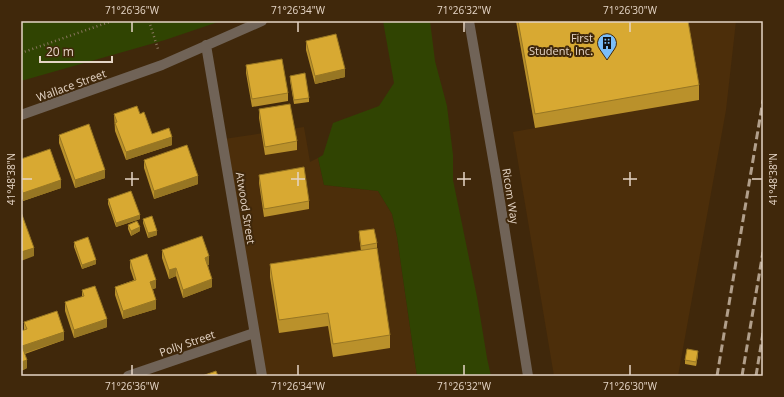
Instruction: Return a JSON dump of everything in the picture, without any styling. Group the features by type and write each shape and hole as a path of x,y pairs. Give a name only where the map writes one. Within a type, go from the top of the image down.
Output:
{"street":[{"name":"Wallace Street","path":"21,115 162,65 262,21"},
{"name":"Ricom Way","path":"469,21 496,176 528,376"},
{"name":"Atwood Street","path":"206,45 262,376"},
{"name":"Polly Street","path":"128,376 254,333"}],"path":[{"path":"21,53 111,21"},
{"path":"149,21 162,65"}],"shaded area":[{"path":"516,21 736,21 726,110 678,376 554,376 513,132 535,128"},
{"path":"304,127 310,162 318,158 324,185 378,191 392,214 397,237 417,376 262,376 224,139"}],"green space":[{"path":"21,21 221,21 165,40 21,81"},
{"path":"383,21 430,21 435,61 447,106 453,155 453,180 477,297 491,376 417,376 397,237 392,214 378,191 324,185 318,158 323,155 333,123 379,106 394,83"}],"building":[{"name":"First Student, Inc.","path":"518,21 688,21 699,85 535,114"},
{"path":"336,34 345,69 315,76 306,41"},
{"path":"282,59 288,93 252,99 246,65"},
{"path":"305,73 309,98 294,100 290,76"},
{"path":"290,104 297,141 265,147 259,109"},
{"path":"137,106 140,114 144,112 152,134 169,128 172,137 126,152 115,123 117,122 114,114"},
{"path":"89,124 105,170 75,180 59,135"},
{"path":"187,145 198,176 154,191 144,160"},
{"path":"50,149 61,180 23,193 21,187 21,159"},
{"path":"304,167 309,201 264,209 259,175"},
{"path":"131,191 140,215 116,223 108,199"},
{"path":"21,212 34,248 21,252"},
{"path":"152,216 157,231 148,233 143,219"},
{"path":"137,221 140,227 131,231 128,225"},
{"path":"374,229 377,243 361,246 359,231"},
{"path":"202,236 209,256 205,258 212,279 183,290 176,268 169,270 162,250"},
{"path":"88,237 96,260 82,265 74,242"},
{"path":"377,248 390,335 333,344 328,313 279,320 270,264"},
{"path":"147,254 156,280 150,282 156,300 123,311 115,287 136,280 130,260"},
{"path":"95,286 107,319 74,330 65,302 84,296 82,290"},
{"path":"57,311 64,332 22,346 27,360 21,362 21,331 27,329 24,322"},
{"path":"687,349 698,351 696,362 685,360"},
{"path":"216,371 218,376 202,376"}],"railway":[{"path":"717,376 763,100"},
{"path":"742,376 763,252"},
{"path":"756,376 763,333"}],"place":[{"name":"First Student, Inc.","path":"607,60"}]}
